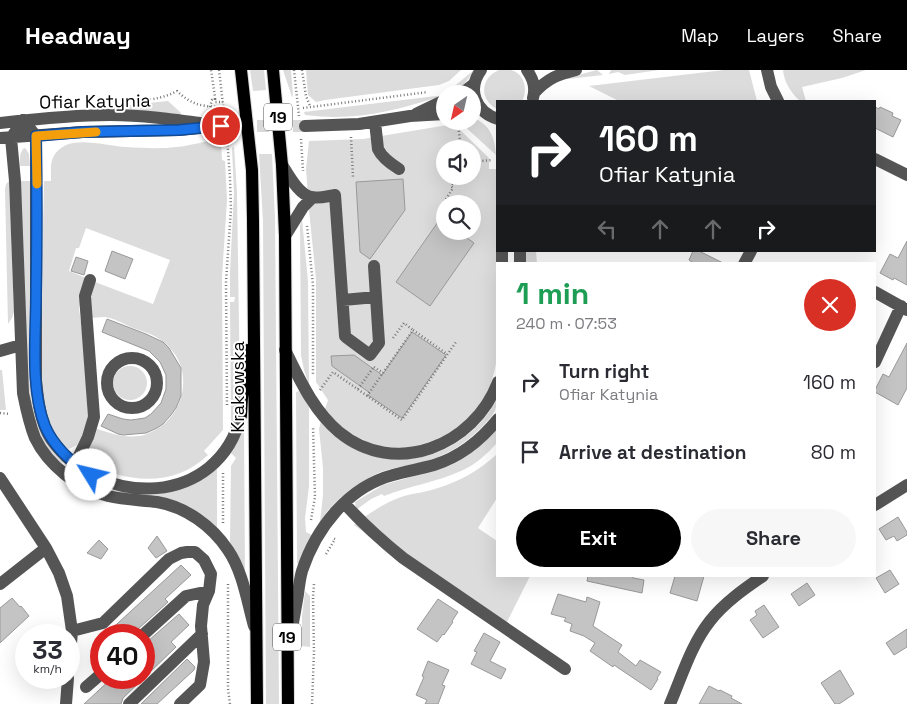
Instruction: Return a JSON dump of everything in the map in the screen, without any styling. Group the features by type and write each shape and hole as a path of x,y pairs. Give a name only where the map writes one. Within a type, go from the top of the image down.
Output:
{"main road":[{"name":"19","path":"272,70 282,165 285,236 288,704"},
{"name":"Krakowska","path":"240,73 252,170 254,220 257,704"},
{"path":"242,415 247,357 254,315"}],"street":[{"path":"481,70 476,78 474,89 476,99 489,117"},
{"path":"527,70 532,77 534,85 533,97"},
{"path":"533,97 549,79 576,70"},
{"path":"766,70 778,100"},
{"path":"410,116 436,104"},
{"name":"Ofiar Katynia","path":"0,123 111,115 161,118 221,126 179,130 82,132 5,138"},
{"path":"302,125 359,124 410,116 436,115"},
{"name":"Ofiar Katynia","path":"23,120 36,136 35,344 38,401 50,437 75,464 91,475 125,486 154,488 190,480 209,467 232,442 242,415"},
{"name":"Ofiar Katynia","path":"5,138 23,120"},
{"path":"375,122 379,153 399,170"},
{"path":"5,138 15,181 23,393 30,425 41,447 66,475 86,487 106,496 156,502 179,509 202,523 220,540 232,555 243,582 256,635"},
{"path":"876,160 907,175"},
{"path":"282,165 297,187 308,198"},
{"path":"285,236 308,198 335,195 346,337 370,355 379,343 374,266"},
{"path":"66,475 75,464 88,437 94,417 85,296 90,280"},
{"path":"876,293 904,308 876,360"},
{"path":"343,300 376,297"},
{"path":"0,351 21,345"},
{"path":"285,350 308,396 338,432 358,445 385,453 412,453 428,449 452,439 478,417 496,388"},
{"path":"127,358 137,358 146,362 152,368 157,378 157,388 153,397 137,408 126,408 113,401 107,387 107,378 111,368 127,358"},
{"path":"94,417 113,401"},
{"path":"288,652 302,574 308,556 334,512 374,482 436,464 465,451 496,420"},
{"path":"0,478 46,548 59,573 67,596 71,624"},
{"path":"876,504 907,485"},
{"path":"344,503 365,526 403,558 565,669"},
{"path":"0,584 46,548"},
{"path":"80,629 103,623 169,559 181,553 194,552 204,560 211,574 209,590 203,605 201,626 204,662 200,685 180,704"},
{"path":"670,704 693,650 711,620 761,577"},
{"path":"155,624 186,596 209,590"},
{"path":"128,704 202,634"},
{"path":"86,688 90,684"},
{"path":"66,704 67,689"}],"path":[{"path":"211,70 215,102 223,102"},
{"path":"219,70 225,118"},
{"path":"294,70 302,125 308,198 313,285 313,383"},
{"path":"302,70 306,98 310,106"},
{"path":"302,108 434,92"},
{"path":"298,100 306,98"},
{"path":"210,107 212,100 215,99"},
{"path":"226,134 230,178 226,282 227,412"},
{"path":"351,135 353,177"},
{"path":"481,161 492,160"},
{"path":"448,195 453,188 451,185"},
{"path":"368,396 413,330 448,354"},
{"path":"324,384 333,372 402,420 456,342"},
{"path":"393,348 398,352"},
{"path":"374,367 383,373"},
{"path":"310,524 315,496 313,425 320,403 316,388"},
{"path":"0,413 10,414"},
{"path":"220,540 223,534 223,468 229,461 222,455"},
{"path":"322,561 335,539"},
{"path":"227,579 228,689 230,704"},
{"path":"312,704 314,652 313,596 315,580"}],"shaded area":[{"path":"250,70 264,70 266,90 253,91"},
{"path":"283,70 291,70 292,97"},
{"path":"306,70 461,70 449,81 439,85 316,102 308,95"},
{"path":"474,70 463,85 456,85"},
{"path":"499,70 516,72 522,79 525,87 522,100 496,100 496,108 491,105 487,100 484,89 488,78"},
{"path":"597,70 603,75 567,78"},
{"path":"611,70 659,70 625,75 618,72 609,74"},
{"path":"724,70 749,70 757,100 617,100 589,86"},
{"path":"783,70 866,70 842,78 802,87 806,100 799,100 788,87"},
{"path":"436,96 436,98 405,107 373,114 323,117 305,115 304,112"},
{"path":"168,101 181,113 180,115 99,110 100,108"},
{"path":"481,122 491,132 496,155 481,140 469,130 481,130"},
{"path":"436,127 436,130 460,130 470,140 436,140 436,185 481,185 481,150 489,158 489,169 496,169 495,368 486,395 477,409 453,430 438,438 423,444 406,447 390,448 374,445 347,431 325,409 328,400 316,382 316,279 306,169 309,141 363,139"},
{"path":"221,140 222,160 225,161 227,200 222,277 223,430 204,451 208,455 195,466 180,473 149,479 133,478 102,469 87,462 94,428 116,435 141,436 163,425 171,417 181,397 183,374 180,363 174,353 156,337 119,321 104,317 89,318 89,307 95,282 153,304 170,260 86,228 79,248 76,248 69,271 86,278 79,308 84,347 88,418 85,431 77,445 69,449 60,445 45,414 40,364 44,181 51,181 52,160 56,152 60,148 72,143 87,142 126,147 158,148"},
{"path":"234,146 237,192 240,394 231,432 230,302 234,302 235,297 230,297 230,272 234,193 232,148"},
{"path":"24,148 29,154 30,166 20,166 21,154"},
{"path":"259,154 272,154 275,218 279,704 266,704 263,221"},
{"path":"9,181 14,312 8,324 5,189"},
{"path":"20,181 30,181 32,383 64,461 62,463 58,461 40,439 28,399"},
{"path":"302,219 308,281 309,385 301,355 300,226"},
{"path":"526,252 536,252 537,262 526,262"},
{"path":"130,366 142,371 147,383 142,395 130,400 118,395 113,383 118,371"},
{"path":"0,370 2,370 6,410 0,410"},
{"path":"299,391 309,407 309,486 305,518 306,532 312,535 298,564 296,392"},
{"path":"496,400 496,407 492,416 462,444 438,457 372,476 341,498 320,522 323,495 323,468 319,429 321,421 349,446 374,456 394,459 415,458 435,453 454,444 471,432 485,417"},
{"path":"242,429 244,429 245,572 230,544 231,466 236,458 230,452"},
{"path":"496,429 496,444 471,466 442,478 384,496 382,494 371,499 356,510 355,502 383,485 449,466 463,459"},
{"path":"496,455 496,500 478,528 496,540 496,577 530,577 506,624 354,525 378,508 397,498 446,485 484,465"},
{"path":"217,466 217,529 127,495 98,488 82,478 84,476 101,485 121,491 143,493"},
{"path":"305,591 310,596 310,647 302,646 302,616"}],"building":[{"path":"880,107 893,113 892,116 901,120 893,137 876,128 876,108 879,109"},
{"path":"403,179 405,210 370,259 360,252 356,182"},
{"path":"436,225 436,240 470,240 474,243 430,306 396,282"},
{"path":"907,241 907,285 880,273 890,254 898,258"},
{"path":"112,251 133,259 125,279 105,271"},
{"path":"693,252 701,252 721,262 692,262 689,260"},
{"path":"76,257 88,261 84,275 71,271"},
{"path":"107,319 163,342 169,348 181,368 181,396 176,408 163,424 146,433 123,435 101,426 108,414 131,420 145,418 161,403 166,389 166,375 160,362 149,351 102,332"},
{"path":"412,332 446,355 402,418 368,395 370,393 332,366 331,356 354,355 382,375"},
{"path":"907,343 907,388 898,405 876,393 876,388 883,374 889,377"},
{"path":"898,517 907,535 897,541 894,536 886,540 879,529"},
{"path":"157,536 167,551 156,558 148,548"},
{"path":"99,540 108,549 101,559 87,553"},
{"path":"181,565 191,575 165,599 168,602 144,624 117,624"},
{"path":"890,570 899,584 885,593 876,578"},
{"path":"588,577 633,577 644,580 642,593 587,581"},
{"path":"675,577 704,577 697,601 670,593"},
{"path":"807,583 815,595 799,606 791,594"},
{"path":"558,594 586,602 587,597 600,602 593,626 622,645 618,652 636,666 640,660 661,672 651,690 590,651 595,643 584,636 570,631 572,624 564,621 566,618 551,614"},
{"path":"12,598 29,616 20,624 15,624 15,629 0,643 0,608"},
{"path":"438,599 458,612 444,635 437,642 417,629"},
{"path":"764,605 779,627 763,638 750,620 757,615 755,611"},
{"path":"179,614 189,625 171,642 176,647 155,667 155,635"},
{"path":"907,629 907,647 894,655 886,643"},
{"path":"484,633 500,642 490,661 506,669 501,679 471,664 477,652 474,651"},
{"path":"187,659 195,667 194,670 157,704 141,704"},
{"path":"428,661 449,670 442,685 445,686 438,704 425,704 427,700 416,695 424,677 422,676"},
{"path":"840,670 854,694 839,704 835,704 821,683"},
{"path":"709,686 732,696 731,698 742,704 699,704"},
{"path":"100,689 132,689 123,698 121,704 84,704"}],"tunnel":[{"path":"220,116 235,116 254,121"},
{"path":"221,126 305,126"}],"slow traffic":[{"path":"37,184 36,136 96,132"}],"route":[{"path":"91,475 75,464 50,437 38,401 35,344 36,136 82,132 179,130 221,126"}]}
